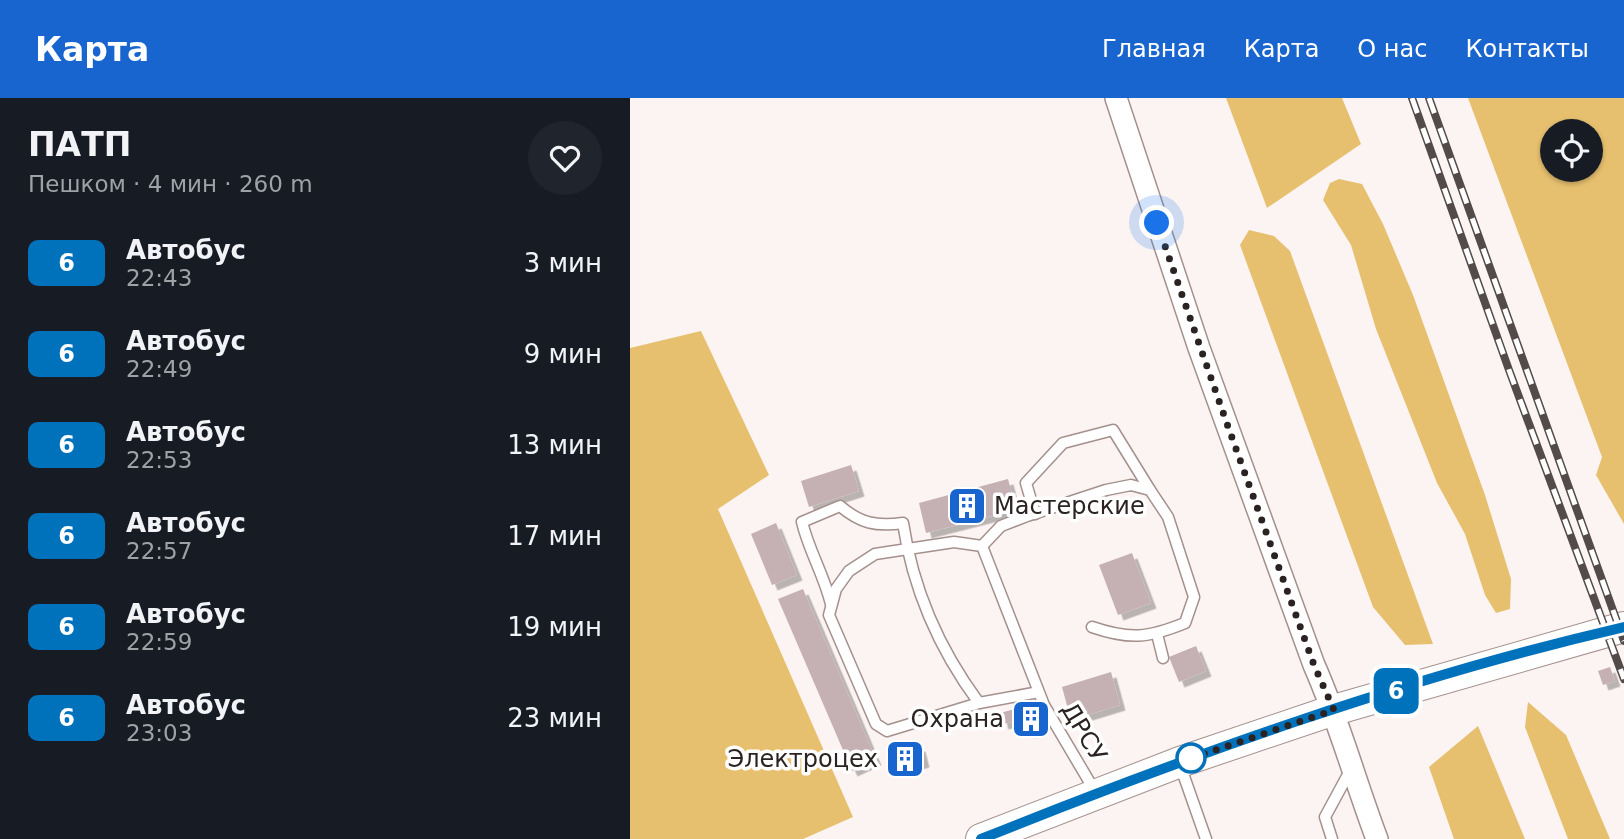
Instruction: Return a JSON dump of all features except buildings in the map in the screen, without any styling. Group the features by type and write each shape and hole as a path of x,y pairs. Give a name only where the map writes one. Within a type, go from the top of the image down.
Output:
{"street":[{"path":"1116,98 1199,348 1314,665 1334,710 1348,773 1377,839"},
{"path":"981,839 1180,762 1334,710 1616,629"}],"lane":[{"path":"1035,514 1026,483 1045,467 1063,443 1113,430 1168,517 1194,597 1185,623 1157,634 1122,637 1092,627"},
{"path":"1039,692 979,703 887,731 876,724 829,615 836,589 849,572 875,554 954,542 982,546 1002,526 1105,490 1131,485 1150,490"},
{"path":"831,605 820,569 809,552 802,522 817,518 840,506 854,518 878,526 903,523 907,551 926,615 946,656 979,703"},
{"name":"ДРСУ","path":"982,546 1039,692 1058,731 1097,793"},
{"path":"1157,634 1163,658"},
{"path":"1180,762 1206,839"},
{"path":"1332,839 1325,817 1348,773"}],"shaded area":[{"path":"1226,98 1342,98 1361,144 1267,208"},
{"path":"1468,98 1624,98 1624,524 1596,475 1602,457"},
{"path":"1339,179 1362,184 1383,224 1413,295 1485,495 1511,579 1510,609 1496,613 1485,595 1465,534 1437,483 1376,329 1351,245 1323,200 1330,183"},
{"path":"1249,230 1274,236 1290,251 1433,644 1405,645 1373,607 1240,245"},
{"path":"701,331 769,475 718,509 853,817 803,839 630,839 630,348"},
{"path":"1528,702 1566,735 1610,839 1568,839 1525,727"},
{"path":"1478,726 1525,839 1454,839 1429,767"}],"railway":[{"path":"1412,98 1509,370 1624,679"},
{"path":"1429,98 1624,641"}],"bus line":[{"name":"6","path":"981,839 1180,762 1334,710 1444,676 1624,627"}],"place":[{"name":"Мастерские","path":"967,506"},
{"name":"Охрана","path":"1031,719"},
{"name":"Электроцех","path":"905,759"}],"route":[{"path":"1157,223 1199,348 1314,665 1334,710 1180,762 1191,758"}]}
